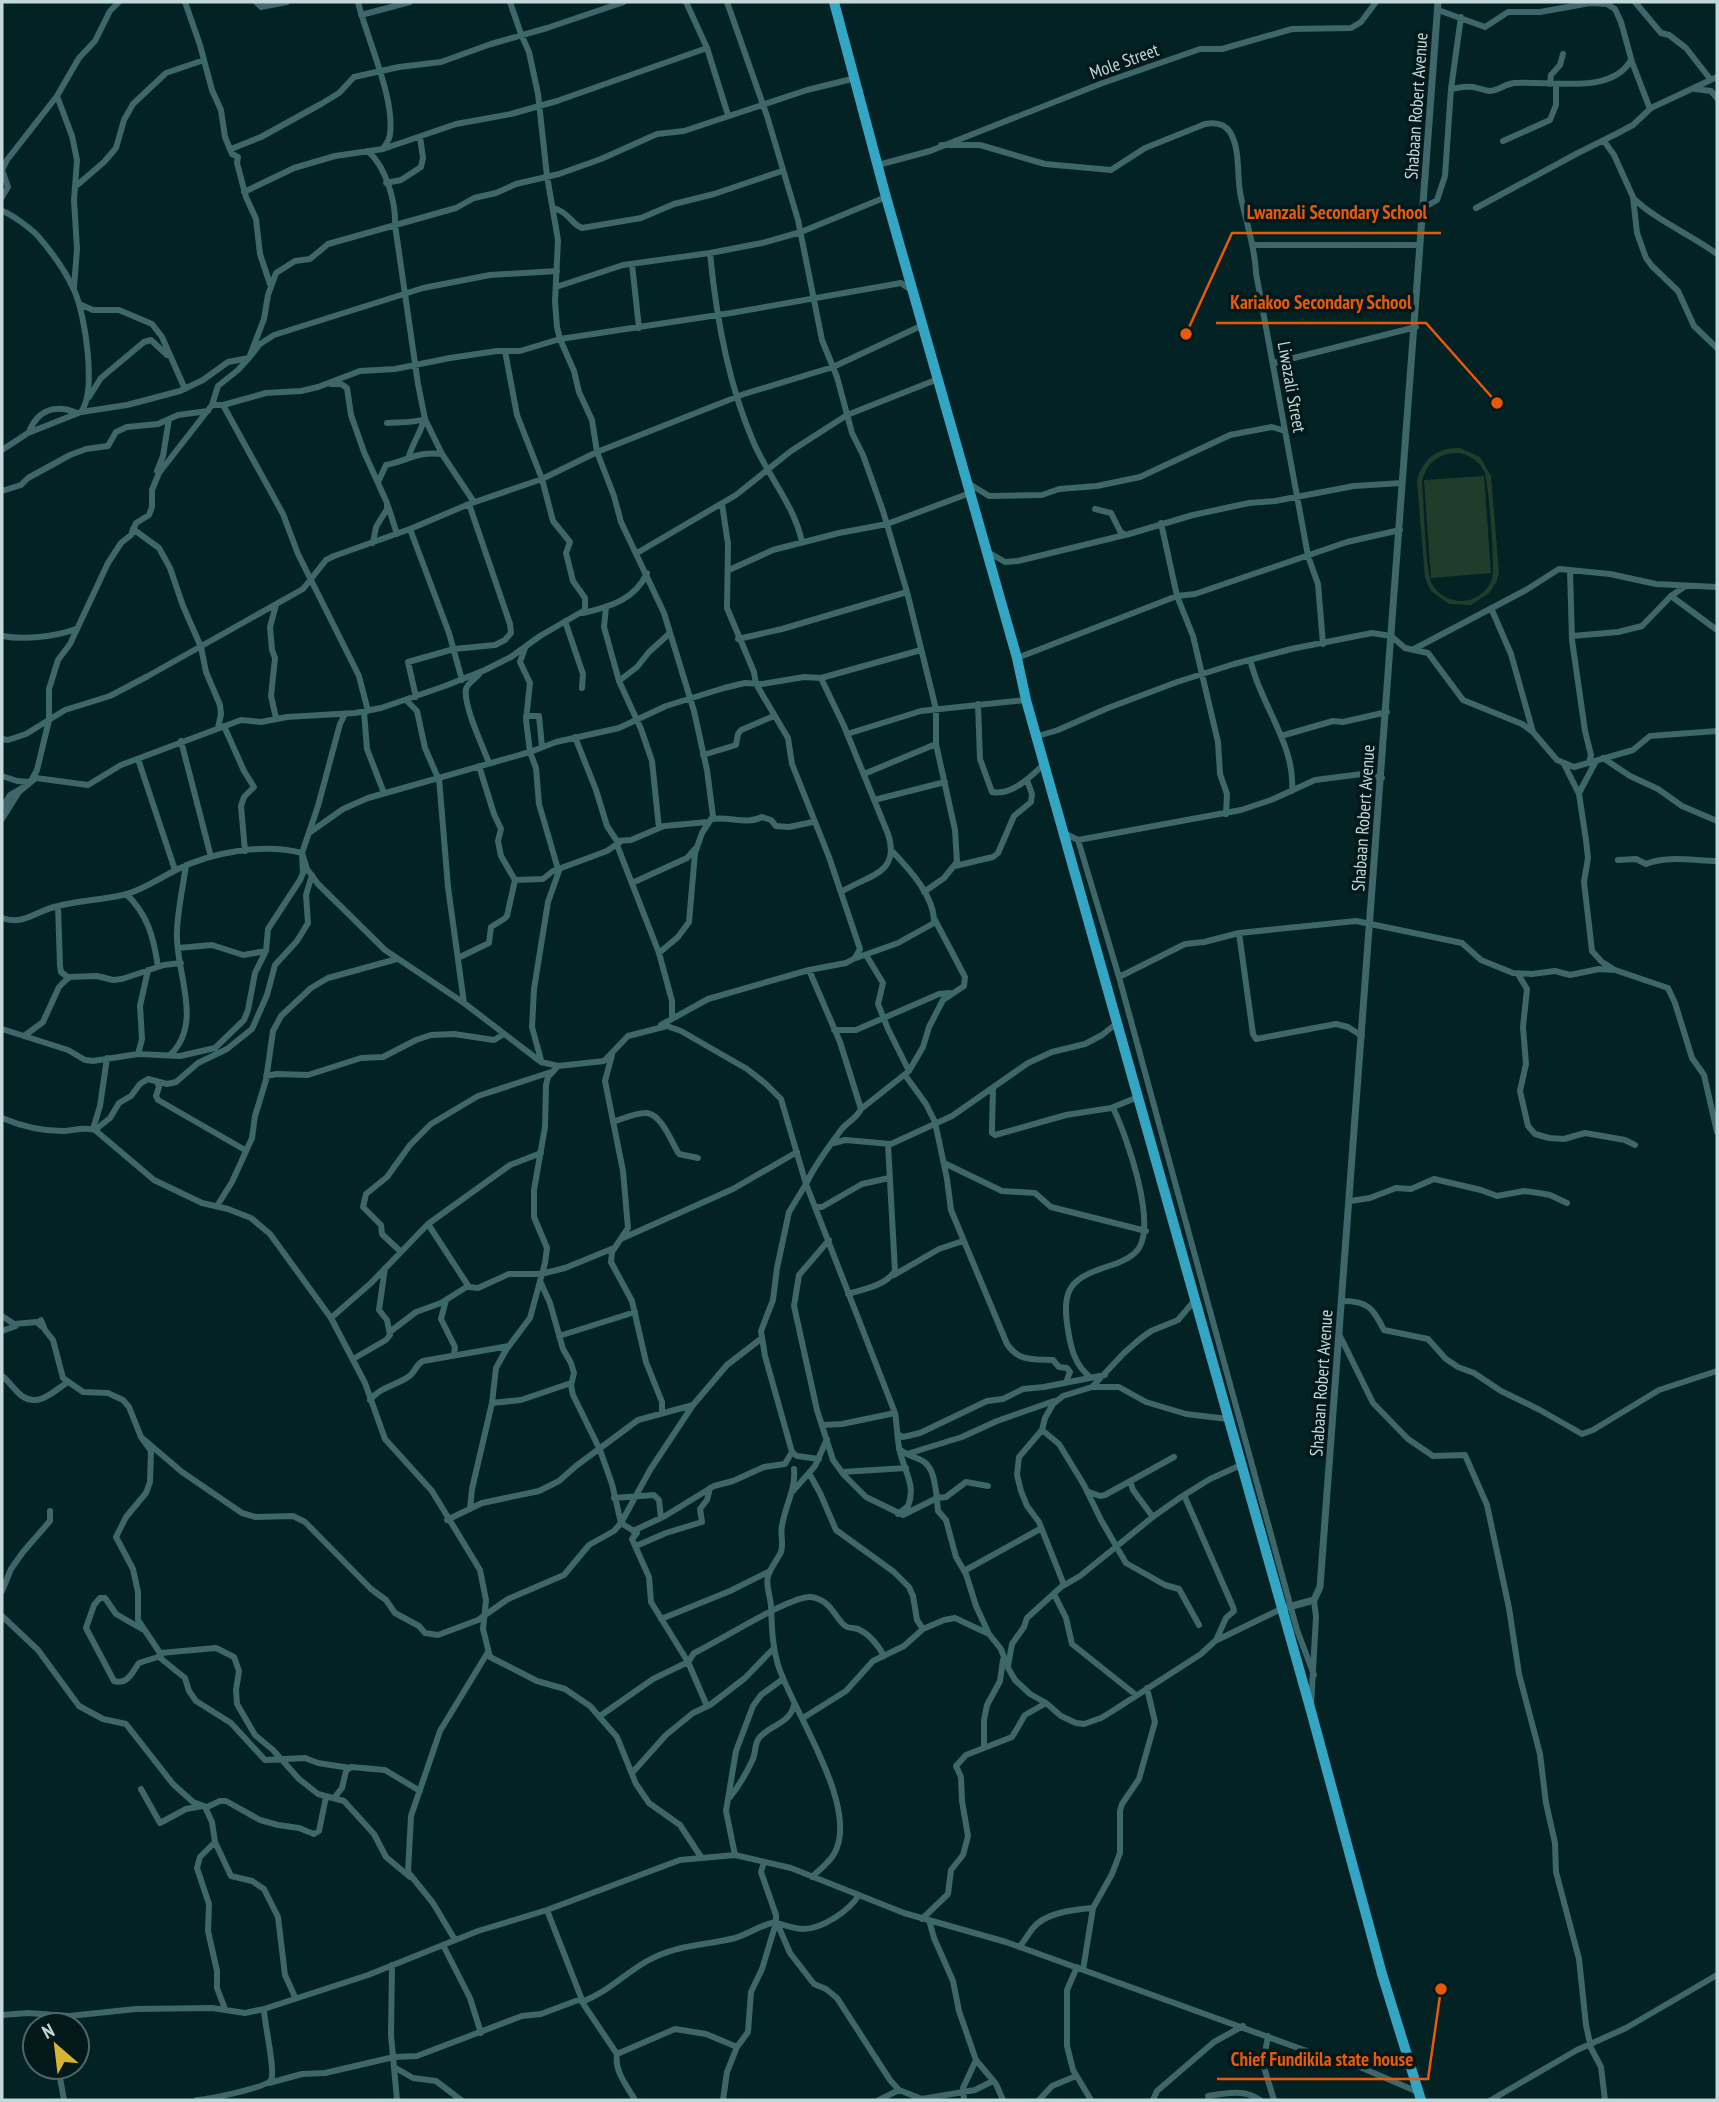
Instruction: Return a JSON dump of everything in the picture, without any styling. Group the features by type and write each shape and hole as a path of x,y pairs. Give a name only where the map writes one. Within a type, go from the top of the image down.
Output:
{"highway":[{"path":"834,2 886,197 916,296 1017,658 1026,700 1046,762 1228,1419 1286,1607 1311,1711 1382,1974 1419,2096"}],"street":[{"path":"2,197 8,187 2,170 7,160 57,96 74,71 79,58 95,41 110,10 119,2"},
{"path":"185,2 231,149 237,158 244,191 256,219 260,254 270,286"},
{"path":"256,2 261,7 287,2"},
{"path":"358,2 384,83 390,130 389,139 383,149"},
{"path":"361,15 410,2"},
{"path":"510,2 532,62 539,106 558,240 556,316 560,339 592,420 597,452 621,522 647,573 670,633 690,699 713,812 697,847 689,922 659,953"},
{"path":"231,149 261,137 321,104 339,93 354,77 441,62 624,2"},
{"path":"686,2 706,48 728,115"},
{"path":"727,2 764,106 800,232 822,340 833,367 852,433 887,524 907,592 936,709 936,744 956,838 956,866"},
{"name":"Mole Street","path":"878,165 930,151 1100,84 1200,49 1222,49 1292,29 1351,28 1362,22 1376,2"},
{"path":"1438,6 1485,27 1508,12 1539,12 1602,2 1610,5 1617,12 1650,109"},
{"path":"1476,208 1633,125 1650,109 1714,79 1686,48 1669,35 1661,33 1635,2"},
{"name":"Shabaan Robert Avenue","path":"1314,1600 1320,1587 1343,1301 1438,6"},
{"path":"1425,207 1437,200 1445,176 1451,89 1461,17"},
{"path":"244,191 294,168 335,156 383,149 470,121 539,106 706,48"},
{"path":"1503,141 1550,120 1556,106 1550,75 1560,65 1563,54"},
{"path":"75,188 116,148 124,120 133,104 166,73 204,60"},
{"path":"1451,89 1468,86 1489,90 1515,83 1581,84 1608,79 1624,72 1632,60"},
{"path":"248,358 264,320 272,278 297,260 310,260 326,245 456,208 474,198 606,157 657,134 684,131 807,90 856,78"},
{"path":"1692,88 1711,91 1717,98"},
{"path":"57,96 76,154 77,249 74,290"},
{"name":"Liwazali Street","path":"941,145 981,145 1045,164 1111,170 1148,147 1205,124 1222,125 1230,132 1240,192 1253,245 1308,556 1318,584 1323,644"},
{"path":"386,183 401,180 421,167 423,158 420,137"},
{"path":"1604,141 1614,155 1633,197 1637,233 1646,258 1678,291 1694,326 1717,348"},
{"path":"369,151 379,163 394,208 425,419 442,454 472,503 511,630 502,642 454,649 408,662 416,697"},
{"path":"554,208 564,211 582,228 626,221 782,171"},
{"path":"556,288 618,266 762,243 800,232 886,197"},
{"path":"1633,197 1664,222 1696,238 1717,254"},
{"path":"2,211 11,214 37,235 74,290 88,351 88,398"},
{"path":"1253,245 1419,245"},
{"path":"710,253 718,315 738,396 753,442 789,506 802,542"},
{"path":"632,264 639,328"},
{"path":"155,480 210,408 218,386 274,335 423,288 482,276 558,271"},
{"path":"318,387 360,370 379,370 520,351 560,339 901,284 916,296"},
{"path":"79,304 93,310 119,310 152,324 162,337 185,388"},
{"path":"2,739 8,740 26,734 65,710 116,694 303,589 311,581 314,572 328,559 542,479 597,452 738,396 833,367 923,325"},
{"path":"1274,363 1416,327"},
{"path":"79,413 102,378 144,342 155,342 169,356"},
{"path":"505,351 516,415 542,479 553,521 569,542 566,553 573,581 584,594 587,604 581,613"},
{"path":"2,450 28,433 79,413 127,405 185,388 203,380 228,362 248,358"},
{"path":"637,553 722,504 791,451 847,415 939,379"},
{"path":"2,491 21,485 28,478 86,449 106,447 116,432 127,427 158,424 178,415 266,393 301,391 336,383 347,388 351,415 364,452 379,480 397,534"},
{"path":"223,405 283,514 311,581 359,676 366,712 367,749 384,793"},
{"path":"28,433 36,417 53,409 65,408 79,413"},
{"path":"2,819 37,770 49,720 51,680 58,660 70,645 104,570 138,522 148,516 152,509 152,490 163,456 169,419"},
{"path":"387,423 411,423 425,419"},
{"path":"409,456 425,419"},
{"path":"966,482 989,496 1042,495 1055,490 1097,486 1140,477 1224,436 1272,427 1285,430"},
{"path":"379,480 385,466 399,463 409,456 442,454"},
{"path":"985,550 1009,563 1250,503 1354,486 1402,483"},
{"path":"729,569 773,550 887,524 970,494"},
{"path":"373,543 376,527 387,504"},
{"path":"722,504 727,528 729,569 727,608 756,684 788,737 792,764 859,946 855,958"},
{"path":"1095,509 1111,513 1125,535"},
{"path":"1161,523 1177,596 1193,636 1218,742 1220,774 1227,794 1226,814"},
{"path":"133,529 159,548 167,559 220,705 221,727 254,787 244,797 241,806 245,851"},
{"path":"411,529 454,649 462,680"},
{"path":"1017,658 1177,596 1195,594 1256,571 1356,540 1400,530"},
{"path":"1414,649 1526,590 1559,569 1610,574 1656,584 1717,587"},
{"path":"1570,570 1572,636 1591,755 1596,761 1658,789 1682,806 1715,819"},
{"path":"2,776 17,781 44,778 88,785 117,767 241,720 261,722 276,718 366,712 416,697 481,671 525,648 532,640 581,613 622,601 639,588 647,573"},
{"path":"1572,636 1618,632 1642,626 1671,596 1684,587"},
{"path":"738,639 782,629 907,592"},
{"path":"1671,596 1717,631"},
{"path":"276,605 270,625 275,658 271,696 276,718"},
{"path":"606,607 604,627 619,681 638,721 652,761 659,828"},
{"path":"1491,608 1511,654 1533,732"},
{"path":"565,621 583,674 582,688"},
{"path":"2,636 27,638 76,629"},
{"path":"619,681 637,667 670,633"},
{"path":"1038,736 1115,705 1202,675 1291,649 1372,634 1391,636 1403,647 1428,653 1437,662"},
{"path":"1429,641 1451,687 1463,700 1522,724 1564,764 1574,767 1633,750 1650,736 1717,731"},
{"path":"525,648 520,662 530,683 526,716 530,752 536,768 540,811 559,869 548,902 534,989 532,1027 541,1062"},
{"path":"309,833 343,809 384,793 576,737 619,728 666,706 739,684 804,677 821,678 921,650"},
{"path":"1250,660 1281,736 1291,768 1292,791"},
{"path":"481,671 466,691 474,727 489,763"},
{"path":"819,1459 797,1456 792,1452 762,1338 762,1325 771,1309 775,1293 776,1268 786,1219 813,1168 841,1130 861,1109 907,1073 923,1047 937,1008 943,1000 964,986 965,977 935,920 924,892 893,852 864,775 821,678"},
{"path":"406,700 417,711 425,748 438,778 447,884 464,1003"},
{"path":"847,734 906,715 936,709 1026,700"},
{"path":"978,705 980,759 993,793 997,794 1027,780 1046,762"},
{"path":"1281,736 1336,721 1343,722 1387,712"},
{"path":"2,1029 68,1049 85,1060 138,1054 180,1056 215,1048 234,1031 244,1020 248,1010 254,973 266,951 268,929 303,873 302,853 345,714"},
{"path":"526,716 539,716 542,747"},
{"path":"703,755 736,745 741,730 774,716"},
{"path":"576,737 611,833 618,843 639,907 659,953 672,1001 672,1018"},
{"path":"181,741 211,857"},
{"path":"864,775 936,744"},
{"path":"138,759 175,870"},
{"path":"1578,794 1596,761"},
{"path":"1564,764 1578,794 1588,857 1584,877 1591,947 1596,956 1615,970"},
{"path":"458,958 489,943 491,927 507,916 515,880 500,856 498,838 501,829 479,766"},
{"path":"1066,834 1078,840 1226,814 1254,806 1315,780 1362,774 1382,778"},
{"path":"924,892 956,866 993,857 998,853 1014,816 1031,802 1032,794 1027,780"},
{"path":"874,800 945,782"},
{"path":"2,808 10,794 23,788"},
{"path":"515,880 543,879 559,869 607,852 618,843 659,828 729,818 752,822 762,817 771,820 776,826 789,827 813,822"},
{"path":"1078,840 1119,977 1286,1607 1314,1675"},
{"path":"632,883 687,858 697,847"},
{"path":"2,918 27,919 58,906 126,894 175,870 211,857 245,851 279,850 302,853"},
{"path":"841,892 881,870 888,864 893,852"},
{"path":"302,853 312,875 370,936 397,959 464,1003 541,1062 558,1066 604,1061 628,1036 659,1026 708,999 809,970 845,963 923,931 935,920"},
{"path":"1618,860 1636,859 1646,864 1655,860 1689,858 1717,861"},
{"path":"170,1055 183,1041 184,1032 186,998 177,930 186,866"},
{"path":"2,1118 19,1125 41,1129 94,1130 110,1118 119,1103 131,1096 140,1084 148,1079 167,1084 176,1082 198,1063 228,1049 253,1029 267,995 275,965 297,941 308,923 306,895 312,875"},
{"path":"126,894 137,905 151,930 158,967"},
{"path":"58,906 60,966 61,972 69,978"},
{"path":"1119,977 1184,944 1212,941 1239,933 1351,921 1462,943 1487,964 1518,974 1555,971 1570,975 1599,969 1615,970 1668,988 1692,1058 1704,1074 1717,1132"},
{"path":"1239,933 1253,1034 1256,1039 1336,1024 1362,1036"},
{"path":"178,948 212,945 243,955 266,951"},
{"path":"866,955 883,983 878,1004 883,1018 907,1073 935,1122 951,1210 1007,1343 1014,1354 1034,1360 1053,1360 1059,1367 1069,1370 1066,1382"},
{"path":"217,1206 232,1182 252,1138 275,1024 294,1003 319,983 337,974 397,959"},
{"path":"24,1036 43,1022 53,996 59,986 69,978 88,975 122,979 158,967 181,963"},
{"path":"138,1054 142,1039 141,1006 148,970"},
{"path":"809,970 834,1030 861,1109"},
{"path":"1518,974 1527,989 1523,1023 1526,1064 1520,1091 1528,1126 1535,1134 1549,1138 1564,1139 1585,1133 1625,1140 1635,1145"},
{"path":"834,1030 856,1030 939,994 954,992"},
{"path":"834,1143 845,1140 888,1144 952,1116 1028,1063 1052,1052 1085,1044 1118,1022"},
{"path":"659,1026 681,1031 730,1059 766,1084 785,1107 806,1184 895,1413 911,1489 908,1506 898,1514"},
{"path":"266,1076 308,1075 356,1059 388,1056 431,1035 454,1034 494,1040 504,1034"},
{"path":"613,1053 605,1081 623,1171 628,1228 614,1248 611,1262 627,1290 635,1312 646,1362 662,1402 662,1412"},
{"path":"94,1130 107,1058"},
{"path":"401,1252 382,1234 381,1225 363,1207 366,1194 387,1177 410,1145 431,1124 478,1096 551,1072 558,1066"},
{"path":"470,1509 472,1489 492,1404 496,1368 530,1318 547,1248 534,1217 533,1202 544,1128 546,1085 551,1072"},
{"path":"155,1080 159,1085 156,1095 158,1100 245,1150"},
{"path":"993,1089 992,1133 995,1136 1066,1115 1113,1108 1138,1097"},
{"path":"1090,1377 1080,1368 1070,1342 1065,1310 1066,1296 1071,1285 1079,1279 1122,1261 1136,1252 1146,1231 1136,1174 1113,1108"},
{"path":"612,1122 643,1114 650,1115 659,1121 679,1154 698,1158"},
{"path":"94,1130 154,1180 194,1199 251,1218 263,1228 331,1318 353,1359 385,1438 432,1492 480,1570 486,1614 483,1629 488,1652 495,1661 537,1681 565,1689 600,1716 620,1741 636,1784 651,1805 680,1825 701,1857"},
{"path":"888,1144 895,1266 892,1276"},
{"path":"622,1238 733,1189 797,1152"},
{"path":"331,1318 346,1307 428,1224 510,1165 541,1153"},
{"path":"944,1163 1002,1191 1035,1193 1051,1207 1146,1231"},
{"path":"816,1206 822,1207 862,1184 888,1178"},
{"path":"1350,1201 1370,1198 1396,1188 1415,1188 1434,1180 1497,1196 1524,1191 1539,1193 1567,1203"},
{"path":"428,1224 468,1286"},
{"path":"829,1240 799,1275 794,1306 816,1403 833,1460 866,1497 898,1514 907,1514 946,1497 965,1482 988,1486"},
{"path":"848,1294 878,1284 939,1249 963,1241"},
{"path":"353,1359 386,1340 391,1331 416,1312 446,1300 468,1286 478,1288 509,1274 540,1278 614,1248"},
{"path":"385,1268 379,1310 391,1331"},
{"path":"540,1278 573,1369 571,1383 579,1409 600,1450 621,1523 637,1533 632,1539 649,1579 650,1599 688,1662 707,1706"},
{"path":"446,1300 441,1319 456,1347 454,1355"},
{"path":"1092,1387 1140,1339 1151,1331 1178,1320 1195,1300"},
{"path":"1343,1301 1362,1302 1378,1316 1384,1330 1428,1339 1446,1359 1458,1367 1474,1373 1501,1391 1582,1434 1659,1390 1717,1371"},
{"path":"559,1336 635,1312"},
{"path":"2,1316 14,1324 37,1322 53,1340 61,1374 68,1382 83,1392 108,1393 129,1407 141,1437 152,1453 150,1482 146,1493 126,1517 116,1536 133,1569 138,1592 138,1620 157,1652 185,1678 196,1701 231,1723 261,1757 270,1762 305,1758 350,1768 385,1770 420,1791"},
{"path":"41,1320 44,1328"},
{"path":"2,1331 23,1323"},
{"path":"1340,1336 1377,1408 1408,1439 1433,1456 1465,1455 1487,1505 1509,1608 1519,1674 1541,1759 1546,1803 1555,1843 1556,1872 1579,1959 1581,1992 1590,2045 1601,2067 1605,2100"},
{"path":"141,1437 182,1472 242,1513 256,1517 293,1516 305,1522 371,1589 387,1601 394,1613 419,1626 425,1633 438,1635 478,1620 508,1599 564,1575 589,1545 610,1534 621,1523 693,1405 727,1365 743,1350 762,1338"},
{"path":"370,1400 385,1387 395,1385 413,1374 418,1363 509,1346"},
{"path":"899,1435 903,1437 920,1433 988,1401 1003,1399 1023,1389 1105,1375"},
{"path":"2,1376 10,1381 23,1397 30,1399 51,1396 68,1382"},
{"path":"492,1404 521,1401 571,1383"},
{"path":"902,1452 962,1437 997,1421 1092,1387 1119,1387 1146,1402 1186,1414 1228,1419"},
{"path":"1060,1398 1049,1410 1042,1430 1020,1455 1017,1466 1021,1491 1027,1506 1039,1522 1064,1585"},
{"path":"447,1520 487,1502 539,1492 559,1481 638,1420 693,1405"},
{"path":"823,1425 842,1424 895,1413"},
{"path":"1042,1430 1059,1444 1127,1563 1165,1585 1179,1589 1199,1625"},
{"path":"791,1493 819,1459 827,1437"},
{"path":"633,1531 710,1488 764,1468 785,1464 792,1452"},
{"path":"902,1452 929,1466 937,1507 946,1520 952,1546 976,1606 1015,1680 1065,1718 1084,1724 1101,1718 1200,1654 1215,1641 1286,1607 1314,1600 1317,1617 1311,1711"},
{"path":"1088,1492 1101,1496 1174,1457"},
{"path":"1008,1668 1012,1644 1027,1618 1064,1585 1080,1576 1184,1495 1241,1465"},
{"path":"842,1472 906,1468"},
{"path":"794,1469 791,1493 781,1529 782,1550 767,1584 774,1648 783,1679 803,1718 832,1788 841,1824 841,1835 834,1855 812,1877"},
{"path":"809,1473 835,1530 894,1572 909,1587 917,1620 923,1629"},
{"path":"1130,1481 1133,1490 1153,1517"},
{"path":"636,1546 666,1533 701,1523 700,1508 710,1488"},
{"path":"614,1498 654,1495 658,1497 660,1518"},
{"path":"1184,1495 1234,1611 1226,1618 1215,1641"},
{"path":"2,1591 11,1569 50,1521 50,1511"},
{"path":"964,1571 1040,1529"},
{"path":"661,1619 770,1572"},
{"path":"1054,1594 1066,1618 1072,1644 1136,1695"},
{"path":"144,1630 116,1614 104,1598 100,1598 94,1605 86,1628 114,1681 130,1678 141,1661 162,1655 216,1648 234,1657 239,1671 236,1698 240,1711 255,1735 283,1760 299,1779 330,1797 344,1801 374,1834 386,1857 411,1877"},
{"path":"600,1716 653,1679 688,1662 692,1654 794,1601 812,1598 834,1609 844,1625 859,1630 876,1642 884,1656"},
{"path":"2,1616 38,1650 79,1706 103,1718 126,1724 173,1784 193,1802 204,1807 214,1825 215,1843 231,1876 260,1885 278,1917 285,1975 295,1997"},
{"path":"803,1718 846,1691 867,1665 904,1646 923,1629 955,1618 989,1634"},
{"path":"632,1773 666,1735 745,1678 774,1648"},
{"path":"455,1940 433,1903 408,1872 409,1832 411,1816 440,1731 488,1652"},
{"path":"984,1748 987,1705 1000,1681 1004,1656"},
{"path":"735,1855 726,1818 736,1751 749,1712 761,1695 783,1679"},
{"path":"1091,2100 1076,2076 1067,2045 1068,1986 1080,1968 1093,1908 1117,1864 1120,1853 1120,1811 1139,1779 1155,1722 1147,1689"},
{"path":"925,1919 948,1894 951,1870 963,1855 968,1843 961,1777 956,1767 965,1755 1013,1736 1025,1715 1046,1703"},
{"path":"728,1799 742,1781 761,1735 792,1713 794,1705"},
{"path":"141,1789 160,1823 185,1810 220,1801 229,1802 260,1820 314,1833 319,1831 330,1797 342,1788 346,1771 350,1768"},
{"path":"215,1843 200,1857 197,1868 209,1904 208,1931 217,1971 217,1988 225,2010"},
{"path":"91,2014 136,2009 225,2010 245,2013 264,2009 368,1975 455,1940 547,1910 680,1860 735,1855 791,1868 925,1919 1019,1947 1315,2054 1353,2064 1419,2096"},
{"path":"764,1862 761,1872 790,1954 816,1986 826,1989 837,1998 899,2090 922,2099 975,2090 993,2081"},
{"path":"197,2100 215,2098 284,2077 325,2073 394,2057 417,2056 522,2016 541,2014 582,2001 611,1988 633,1970 684,1945 714,1944 777,1923 799,1928 816,1927 847,1908 859,1895"},
{"path":"1019,1947 1032,1928 1043,1920 1062,1912 1093,1908"},
{"path":"547,1910 582,2001 617,2054 619,2072 635,2100"},
{"path":"925,1919 953,1981 959,2011 976,2060 993,2081 1003,2100"},
{"path":"723,2100 727,2072 737,2047 748,2032 751,1992 762,1969 777,1923"},
{"path":"443,1945 470,1998 481,2033"},
{"path":"392,1965 390,2021 397,2100"},
{"path":"1491,2100 1626,2028 1717,1975"},
{"path":"264,2009 273,2066 273,2076 269,2083"},
{"path":"2,2015 21,2015"},
{"path":"1153,2100 1157,2091 1214,2042 1243,2026"},
{"path":"617,2054 675,2029 706,2034 737,2047"},
{"path":"1268,2036 1263,2064 1274,2100"},
{"path":"964,2100 962,2092 976,2060"},
{"path":"394,2067 413,2078 436,2081 461,2100"},
{"path":"1039,2100 1052,2085 1076,2076"},
{"path":"61,2081 64,2100"},
{"path":"879,2100 899,2090"},
{"path":"1208,2096 1236,2092 1252,2095 1260,2100"}],"green space":[{"path":"1452,448 1460,448 1480,457 1491,476 1499,572 1489,593 1471,605 1449,604 1431,591 1425,578 1417,481 1423,466 1432,456","holes":["1446,454 1463,454 1480,464 1486,478 1493,572 1488,587 1481,594 1473,599 1459,601 1441,594 1432,584 1426,551 1422,482 1427,469 1435,460"]},
{"path":"1484,476 1491,573 1431,578 1424,480"}],"place":[{"name":"Lwanzali Secondary School","path":"1186,334"},
{"name":"Kariakoo Secondary School","path":"1497,403"},
{"name":"Chief Fundikila state house","path":"1441,1989"}]}
